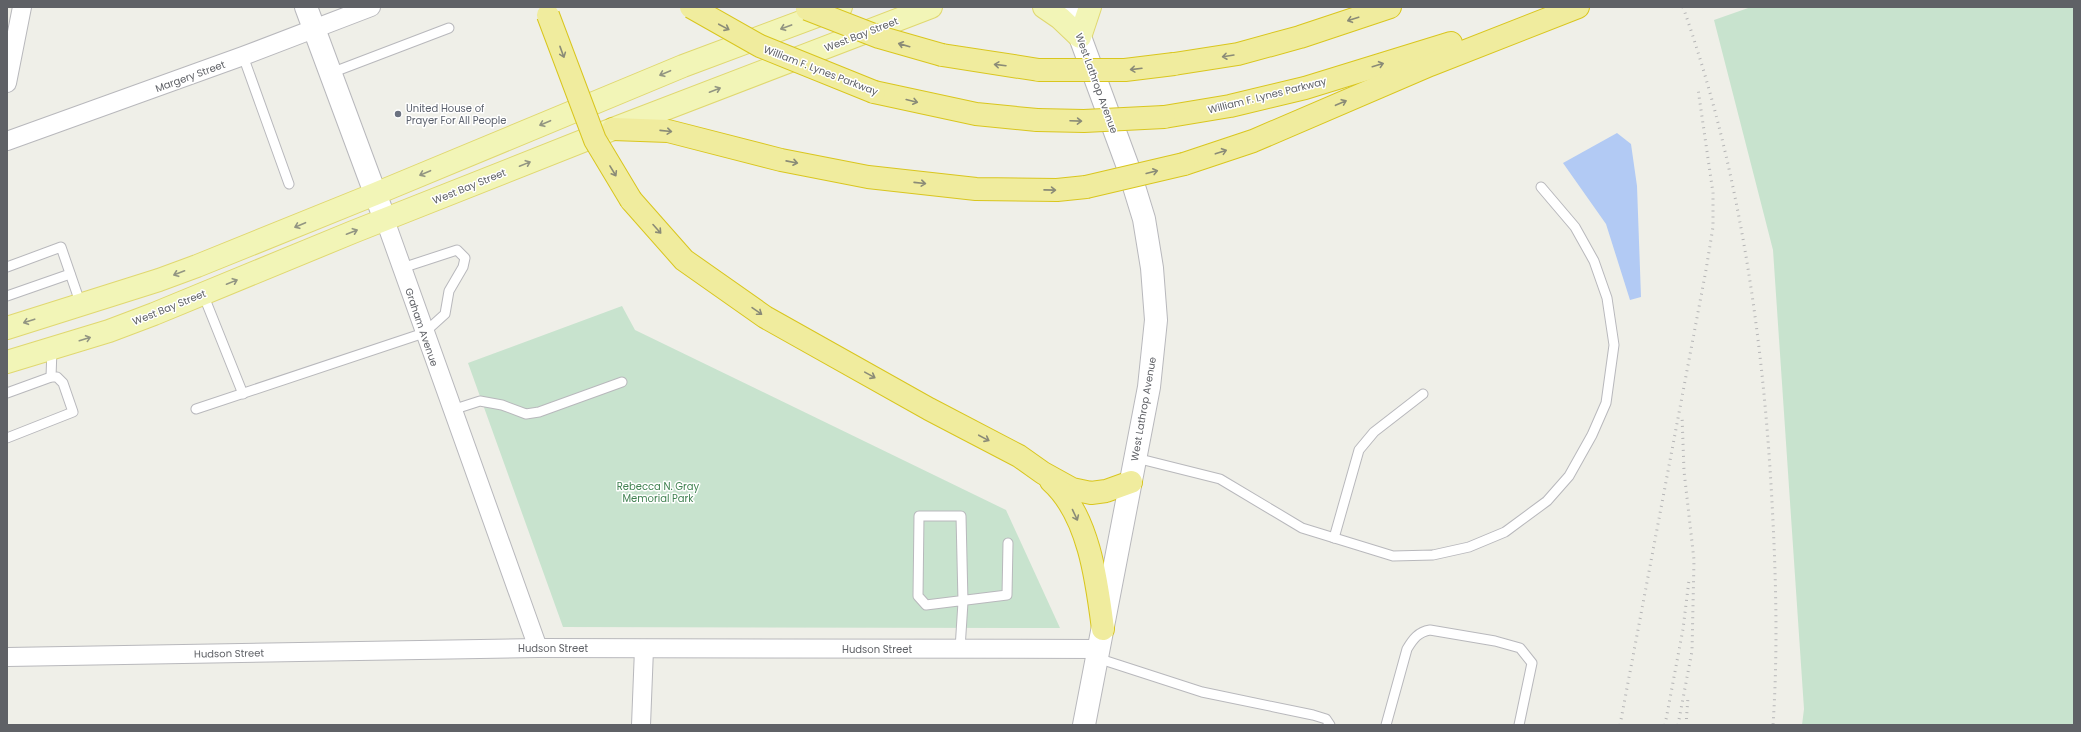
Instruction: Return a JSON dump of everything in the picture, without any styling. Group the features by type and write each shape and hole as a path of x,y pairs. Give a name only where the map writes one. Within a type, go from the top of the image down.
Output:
{"highway":[{"name":"William F. Lynes Parkway","path":"691,7 760,46 874,92 976,114 1037,120 1084,121 1164,117 1230,106 1305,88 1567,7"},
{"path":"805,8 879,37 942,55 1039,70 1125,70 1238,54 1300,37 1390,7"},
{"path":"613,129 668,130 781,160 868,177 976,189 1057,190 1086,187 1184,164 1253,141 1430,65 1578,7"},
{"path":"547,11 594,140 631,200 684,260 765,317 929,409 1019,456 1043,473 1072,489 1091,493 1106,491 1131,482"},
{"path":"1043,473 1059,488 1071,507 1084,535 1098,592 1100,645"}],"main road":[{"name":"West Bay Street","path":"7,362 109,331 613,129 931,7"},
{"path":"1044,7 1060,18 1080,37 1090,7"},
{"path":"7,328 159,280 375,194 683,66 838,8"}],"street":[{"path":"7,83 22,7"},
{"name":"Graham Avenue","path":"306,7 402,268 538,648"},
{"name":"Margery Street","path":"7,141 243,56 371,7"},
{"name":"West Lathrop Avenue","path":"1069,7 1128,166 1144,219 1152,268 1156,320 1149,387 1134,458 1131,482 1084,725"},
{"name":"Hudson Street","path":"7,657 538,648 960,649 1100,645"},
{"path":"641,725 644,649"}],"lane":[{"path":"331,73 449,28"},
{"path":"243,56 289,184"},
{"path":"1134,458 1220,479 1302,528 1393,556 1433,555 1469,547 1505,532 1547,501 1569,476 1592,435 1606,403 1614,345 1607,298 1594,261 1575,227 1541,187"},
{"path":"7,267 61,247 81,305"},
{"path":"196,409 424,333 445,314 450,291 463,267 465,258 457,250 402,268"},
{"path":"7,296 70,274"},
{"path":"203,294 242,394"},
{"path":"51,377 52,348"},
{"path":"7,393 51,377 57,377 63,383 73,412 7,438"},
{"path":"452,410 480,401 502,405 526,414 539,412 622,382"},
{"path":"1334,538 1359,450 1374,432 1423,394"},
{"path":"960,649 963,602 961,516 919,516 918,596 926,605 963,602 1007,595 1008,543"},
{"path":"1386,725 1407,649 1413,638 1422,631 1430,630 1495,641 1520,648 1532,663 1519,725"},
{"path":"1100,645 1202,692 1313,715 1326,719 1330,725"}],"green space":[{"path":"1751,7 2074,7 2074,725 1802,725 1804,709 1773,250 1714,20"},
{"name":"Rebecca N. Gray Memorial Park","path":"622,306 635,330 1006,510 1060,628 563,627 468,363"}],"water":[{"path":"1617,133 1631,144 1637,186 1641,297 1630,300 1606,224 1563,163"}],"railway":[{"path":"1683,7 1703,67 1719,128 1733,189 1755,313 1768,439 1773,530 1776,641 1773,725"},
{"path":"1620,725 1713,227 1713,193 1698,89"},
{"path":"1678,725 1692,651 1694,560 1684,471 1682,415"},
{"path":"1665,725 1683,629 1689,580"},
{"path":"1686,725 1688,697"}],"place":[{"name":"United House of Prayer For All People","path":"398,114"}]}
